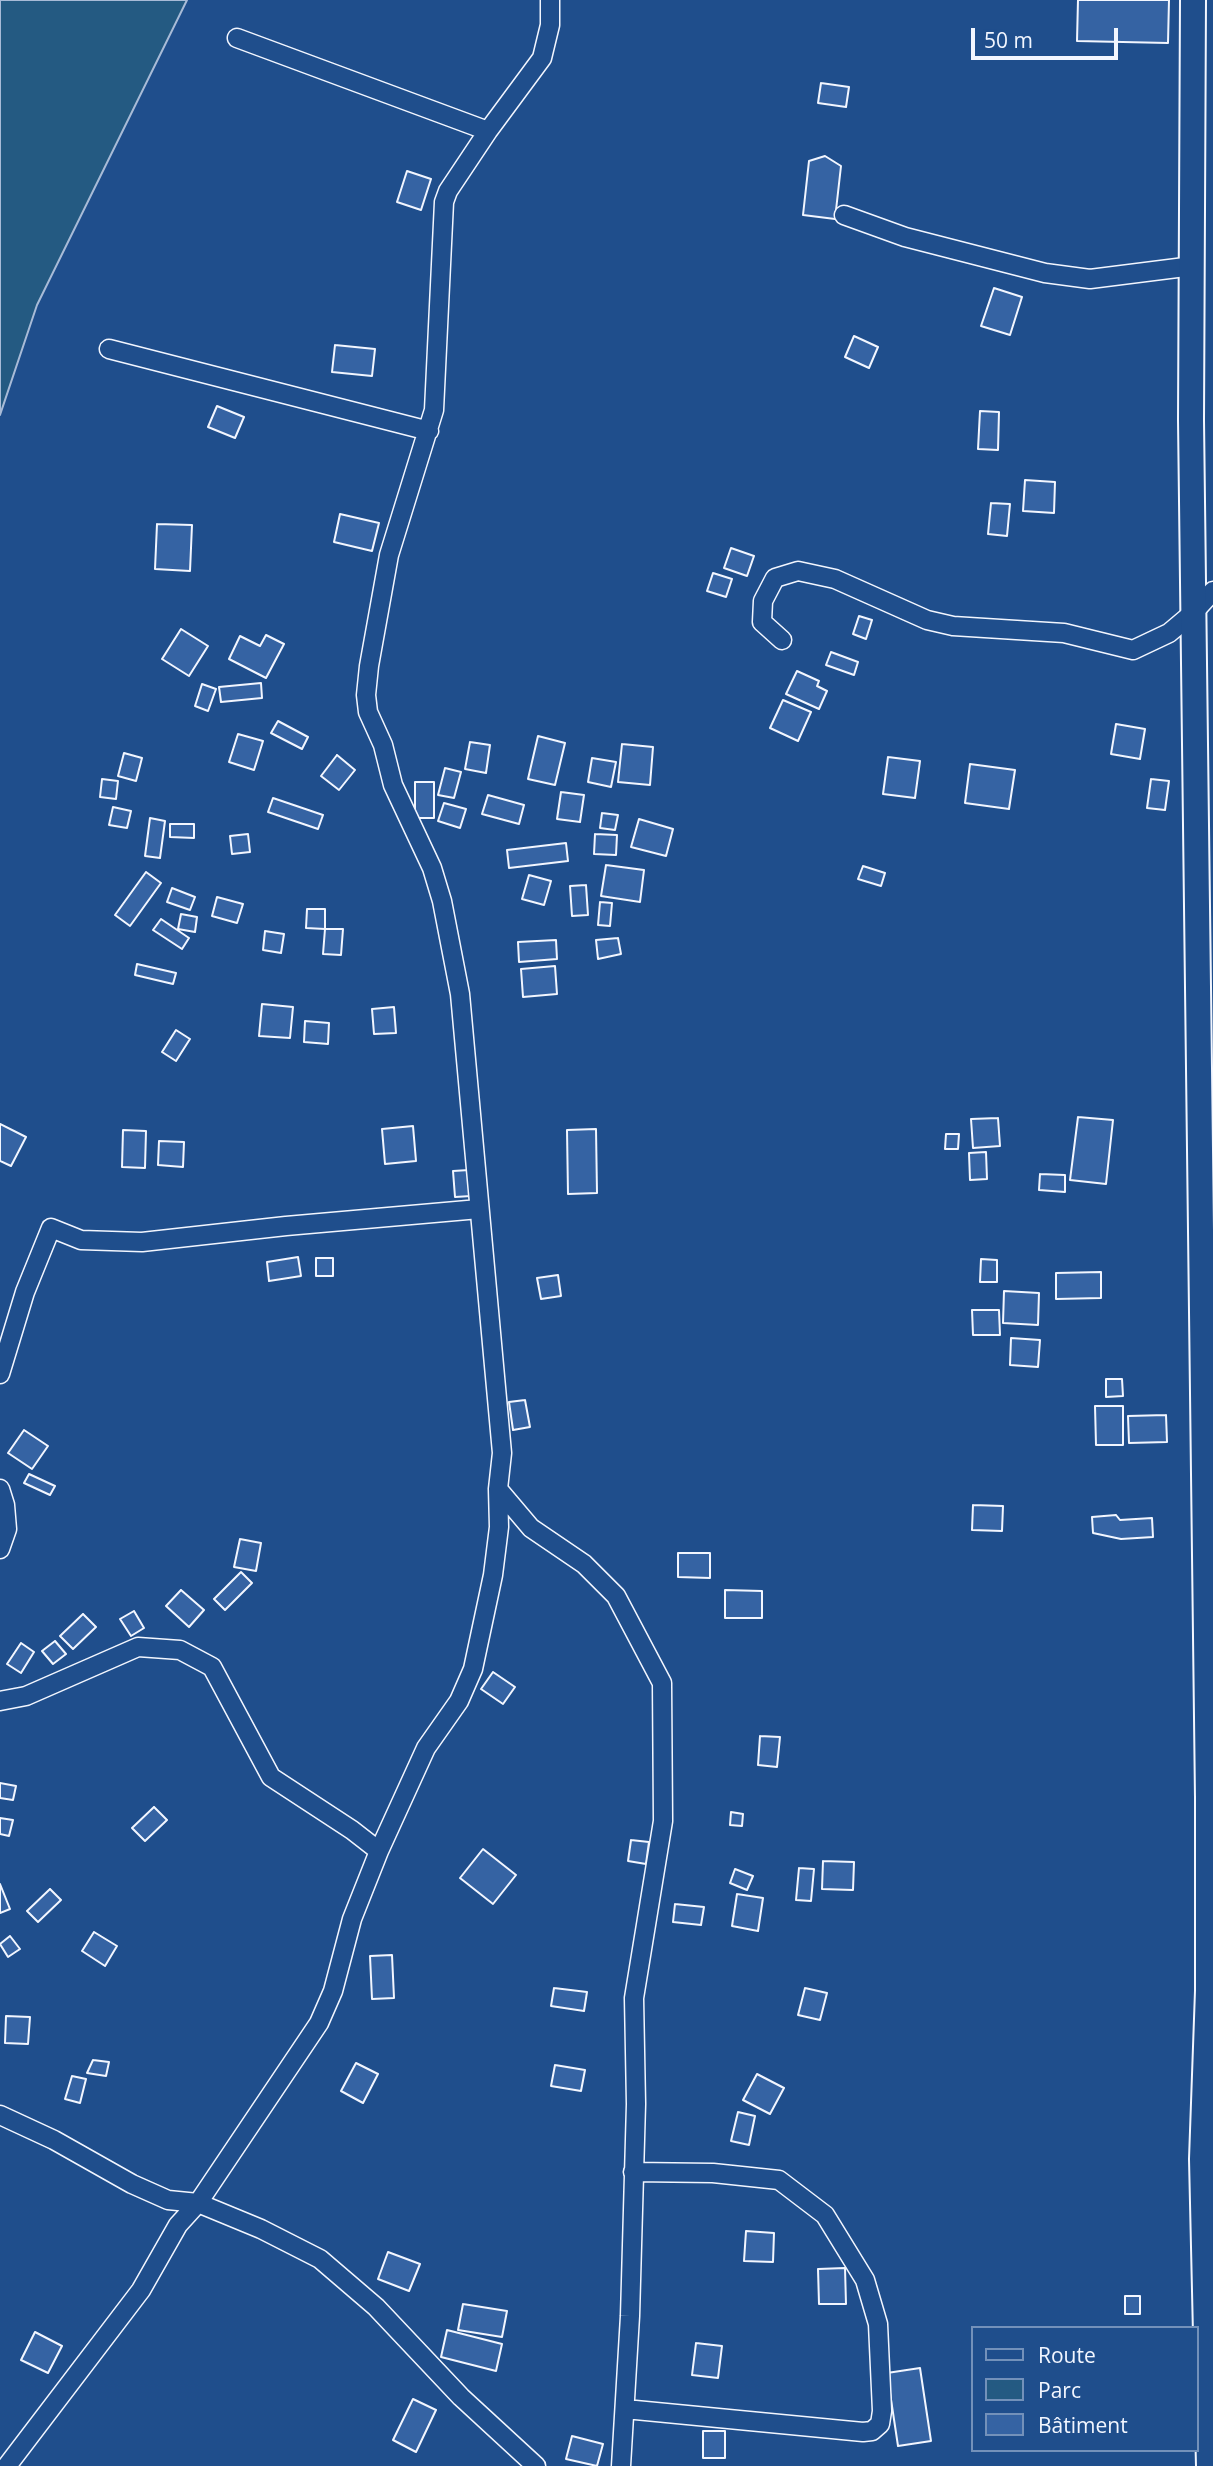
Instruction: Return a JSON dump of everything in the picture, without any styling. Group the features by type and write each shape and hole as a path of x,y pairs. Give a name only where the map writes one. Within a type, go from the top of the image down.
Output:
{"street":[{"path":"7,2466 141,2290 178,2225 198,2203 319,2023 333,1991 352,1919 379,1852 426,1748 459,1701 473,1669 493,1575 499,1527 498,1489 502,1452 479,1209 471,1090 460,994 442,901 432,868 393,785 383,745 368,712 366,695 389,555 435,410 444,202 448,191 488,131 542,58 550,25 550,0"},
{"path":"1193,0 1191,420 1209,1605 1208,1991 1202,2159 1209,2466"},
{"path":"237,38 488,131"},
{"path":"844,215 905,237 1045,273 1090,279 1193,266"},
{"path":"109,349 429,431"},
{"path":"782,640 762,622 763,601 775,578 798,571 835,579 927,620 953,626 1064,633 1133,650 1169,633 1213,591"},
{"path":"0,1374 25,1292 51,1228 81,1240 142,1242 479,1209"},
{"path":"0,1489 5,1505 7,1529 0,1549"},
{"path":"498,1489 531,1528 584,1564 616,1596 662,1683 663,1821 635,1998 636,2104 621,2466"},
{"path":"0,1701 26,1696 138,1647 180,1650 212,1667 271,1777 352,1830 379,1852"},
{"path":"0,2115 54,2140 132,2184 167,2200 198,2203 261,2229 320,2259 376,2307 461,2397 514,2459 536,2466"},
{"path":"625,2409 863,2432 872,2431 880,2424 882,2411 878,2324 865,2280 825,2215 779,2180 713,2173 633,2172"}],"green space":[{"path":"0,0 187,0 37,305 0,415"}],"building":[{"path":"1078,0 1169,0 1168,43 1077,41"},
{"path":"821,83 849,87 846,107 818,103"},
{"path":"825,156 841,166 835,219 803,215 809,161"},
{"path":"407,171 431,179 421,210 397,202"},
{"path":"994,288 1022,297 1010,335 981,326"},
{"path":"854,336 878,347 869,368 845,357"},
{"path":"335,345 375,349 372,376 332,372"},
{"path":"217,406 244,417 235,438 208,427"},
{"path":"980,411 999,412 998,450 978,449"},
{"path":"1025,480 1055,482 1054,513 1023,511"},
{"path":"991,503 1010,504 1007,536 988,534"},
{"path":"340,514 379,523 372,551 334,542"},
{"path":"157,524 192,525 190,571 155,569"},
{"path":"731,548 754,556 747,576 724,568"},
{"path":"713,573 732,579 726,597 707,591"},
{"path":"859,616 872,620 866,639 853,634"},
{"path":"181,629 208,646 189,676 162,659"},
{"path":"266,635 284,644 266,678 229,659 240,636 260,646"},
{"path":"831,652 858,662 854,675 826,665"},
{"path":"797,671 819,681 817,686 827,691 819,709 786,694"},
{"path":"261,683 262,698 221,702 219,687"},
{"path":"202,684 216,689 208,711 195,706"},
{"path":"783,700 811,712 798,741 770,728"},
{"path":"278,721 308,737 302,749 271,733"},
{"path":"1116,724 1145,729 1140,759 1111,754"},
{"path":"238,734 263,741 254,770 229,762"},
{"path":"538,736 565,743 555,785 528,779"},
{"path":"470,742 490,745 486,773 465,769"},
{"path":"622,744 653,747 650,785 618,782"},
{"path":"124,753 142,758 136,781 118,776"},
{"path":"337,755 355,770 339,790 321,776"},
{"path":"888,757 920,761 915,798 883,794"},
{"path":"592,758 616,762 611,787 588,782"},
{"path":"970,764 1015,770 1009,809 965,803"},
{"path":"445,768 461,772 454,798 438,795"},
{"path":"102,779 118,781 116,799 100,797"},
{"path":"1151,779 1169,781 1165,810 1147,808"},
{"path":"415,782 434,782 434,818 415,818"},
{"path":"561,792 584,795 580,822 557,819"},
{"path":"488,795 524,805 519,824 482,814"},
{"path":"273,798 323,815 318,829 268,812"},
{"path":"444,803 466,809 460,828 438,821"},
{"path":"113,807 131,811 127,828 109,825"},
{"path":"602,813 618,815 615,830 600,828"},
{"path":"150,818 165,821 160,858 145,856"},
{"path":"639,819 673,829 666,856 631,847"},
{"path":"170,824 194,824 194,838 170,837"},
{"path":"248,834 250,852 232,854 230,836"},
{"path":"595,834 617,835 616,855 594,854"},
{"path":"566,843 568,861 509,868 507,850"},
{"path":"606,865 644,870 640,902 601,896"},
{"path":"863,866 885,873 881,886 858,879"},
{"path":"146,872 161,883 130,926 115,915"},
{"path":"529,875 551,881 544,905 522,899"},
{"path":"586,885 588,915 572,916 570,886"},
{"path":"172,888 195,897 190,910 167,902"},
{"path":"217,897 243,904 237,923 212,916"},
{"path":"600,902 612,903 610,926 598,925"},
{"path":"307,909 325,909 325,929 306,928"},
{"path":"181,914 197,917 195,932 178,929"},
{"path":"161,919 189,938 182,949 153,930"},
{"path":"325,929 343,929 341,955 323,954"},
{"path":"265,931 284,934 281,953 263,950"},
{"path":"618,938 621,954 598,959 596,940"},
{"path":"556,940 557,959 519,962 518,942"},
{"path":"137,964 176,973 173,984 135,975"},
{"path":"555,966 557,994 523,997 521,969"},
{"path":"262,1004 293,1007 290,1038 259,1036"},
{"path":"394,1007 396,1033 374,1034 372,1009"},
{"path":"305,1021 329,1023 328,1044 304,1042"},
{"path":"176,1030 190,1039 176,1061 162,1052"},
{"path":"1078,1117 1113,1120 1106,1184 1070,1180"},
{"path":"998,1118 1000,1146 973,1148 971,1119"},
{"path":"0,1124 26,1137 11,1166 0,1161"},
{"path":"413,1126 416,1161 385,1164 382,1129"},
{"path":"596,1129 597,1193 568,1194 567,1130"},
{"path":"123,1130 146,1131 145,1168 122,1167"},
{"path":"946,1134 959,1134 958,1149 945,1149"},
{"path":"159,1141 184,1142 183,1167 158,1165"},
{"path":"986,1152 987,1179 970,1180 969,1153"},
{"path":"469,1170 471,1196 455,1197 453,1171"},
{"path":"1040,1174 1065,1175 1065,1192 1039,1190"},
{"path":"298,1257 301,1276 269,1281 267,1262"},
{"path":"316,1258 333,1258 333,1276 316,1276"},
{"path":"981,1259 997,1260 997,1282 980,1282"},
{"path":"1101,1272 1101,1298 1056,1299 1056,1273"},
{"path":"558,1275 561,1296 541,1299 537,1278"},
{"path":"1004,1291 1039,1293 1038,1325 1003,1323"},
{"path":"972,1310 999,1310 1000,1335 973,1335"},
{"path":"1011,1338 1040,1340 1038,1367 1010,1365"},
{"path":"1106,1379 1122,1379 1123,1396 1106,1397"},
{"path":"525,1400 530,1427 513,1430 509,1402"},
{"path":"1095,1406 1123,1406 1123,1445 1096,1445"},
{"path":"1166,1415 1167,1442 1129,1443 1128,1416"},
{"path":"24,1430 48,1446 32,1469 8,1453"},
{"path":"29,1474 55,1486 50,1495 24,1483"},
{"path":"973,1505 1003,1506 1002,1531 972,1530"},
{"path":"1116,1515 1120,1520 1152,1518 1153,1537 1121,1539 1093,1533 1092,1517"},
{"path":"240,1539 261,1543 256,1571 234,1567"},
{"path":"678,1553 710,1553 710,1578 678,1577"},
{"path":"241,1572 252,1583 225,1610 214,1599"},
{"path":"181,1590 204,1610 189,1627 166,1606"},
{"path":"725,1590 762,1591 762,1618 725,1618"},
{"path":"134,1611 144,1628 131,1636 120,1619"},
{"path":"83,1614 96,1627 73,1649 60,1636"},
{"path":"55,1641 66,1654 53,1664 42,1651"},
{"path":"21,1643 34,1652 21,1673 7,1664"},
{"path":"493,1672 515,1687 503,1704 481,1689"},
{"path":"760,1736 780,1737 777,1767 758,1765"},
{"path":"0,1783 16,1786 13,1800 0,1798"},
{"path":"154,1807 167,1820 145,1841 132,1828"},
{"path":"731,1812 743,1814 742,1826 730,1825"},
{"path":"0,1818 13,1820 9,1836 0,1834"},
{"path":"631,1840 649,1842 646,1864 628,1861"},
{"path":"483,1849 516,1875 493,1904 460,1878"},
{"path":"823,1861 854,1862 853,1890 822,1889"},
{"path":"799,1868 814,1869 811,1901 796,1900"},
{"path":"735,1869 753,1876 747,1890 730,1883"},
{"path":"0,1884 10,1909 0,1913"},
{"path":"50,1889 61,1900 38,1922 27,1911"},
{"path":"737,1894 763,1898 758,1931 732,1926"},
{"path":"675,1904 704,1907 701,1925 673,1922"},
{"path":"94,1932 117,1946 105,1966 82,1951"},
{"path":"10,1936 20,1949 8,1957 0,1944"},
{"path":"392,1955 394,1998 372,1999 370,1956"},
{"path":"554,1988 587,1992 584,2011 551,2006"},
{"path":"805,1988 827,1993 820,2020 798,2015"},
{"path":"6,2016 30,2017 28,2044 5,2043"},
{"path":"93,2060 109,2062 106,2076 87,2073"},
{"path":"356,2063 378,2074 363,2103 341,2091"},
{"path":"555,2065 585,2070 581,2091 551,2086"},
{"path":"757,2074 784,2088 770,2114 743,2100"},
{"path":"72,2076 86,2079 80,2103 65,2099"},
{"path":"738,2112 755,2116 749,2145 731,2141"},
{"path":"746,2231 774,2233 773,2262 744,2261"},
{"path":"388,2252 420,2264 409,2291 378,2279"},
{"path":"845,2268 846,2304 819,2304 818,2269"},
{"path":"1125,2296 1140,2296 1140,2314 1125,2314"},
{"path":"463,2304 507,2311 502,2337 458,2330"},
{"path":"447,2330 502,2344 496,2371 441,2357"},
{"path":"35,2332 62,2346 48,2373 21,2360"},
{"path":"696,2343 722,2346 718,2378 692,2375"},
{"path":"920,2368 931,2441 898,2446 887,2373"},
{"path":"413,2399 436,2410 416,2452 393,2440"},
{"path":"703,2431 725,2431 725,2458 703,2458"},
{"path":"572,2436 603,2444 597,2466 566,2459"}]}
